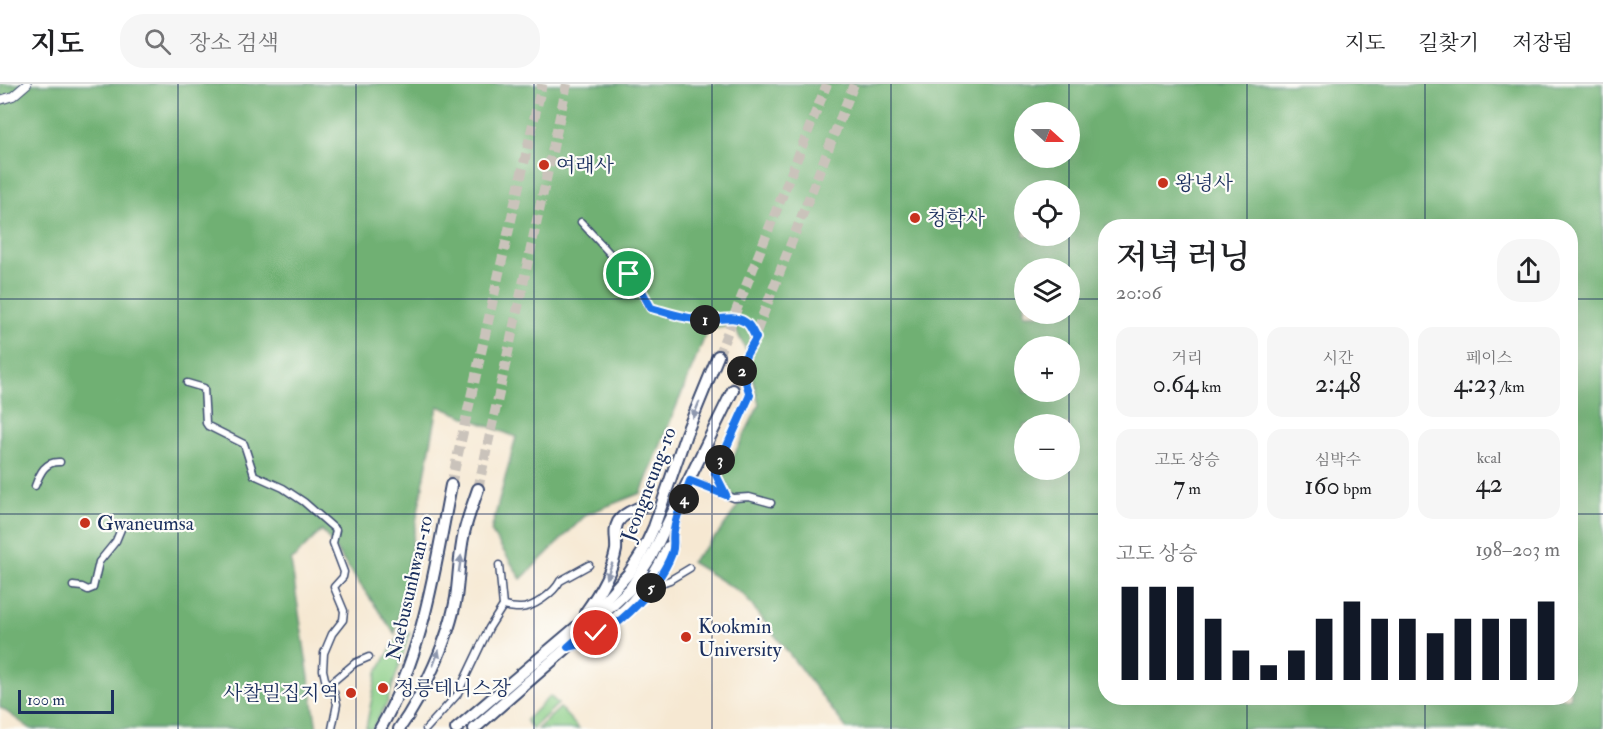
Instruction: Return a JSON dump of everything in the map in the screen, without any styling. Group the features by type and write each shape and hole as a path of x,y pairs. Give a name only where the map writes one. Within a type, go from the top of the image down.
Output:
{"main road":[{"name":"Jeongneung-ro","path":"456,729 579,624 614,592 629,573 642,553 654,527 686,434 718,356"},
{"name":"Jeongneung-ro","path":"474,729 513,697 630,589 641,573 733,390"},
{"name":"Naebusunhwan-ro","path":"380,729 392,709 416,646 451,485"},
{"name":"Naebusunhwan-ro","path":"399,729 426,680 449,622 456,598 464,532 478,489"},
{"path":"579,624 606,580 616,550 615,531 618,521 626,514 641,507"},
{"path":"577,639 596,633 636,599 656,571 668,547"},
{"path":"513,697 509,695 511,690 542,664 548,650"}],"street":[{"path":"0,100 13,96 27,84"},
{"path":"581,222 636,282 651,308 689,319 738,319 751,327 756,338 746,355 742,370 750,395 715,473 726,495"},
{"path":"187,383 204,388 208,426 244,444 254,475 283,488 304,502 336,530 333,543 344,572 343,577 334,587 344,611 343,620 332,634 324,653 323,670 337,704 332,729"},
{"name":"Jeongneung-ro","path":"568,647 589,642 599,636 627,613 653,586 672,553 675,525 690,481 713,428"},
{"path":"35,486 44,467 53,461 60,462"},
{"path":"690,481 734,498 749,496 771,504"},
{"path":"73,586 88,590 93,588 99,562 116,541 121,529"},
{"path":"426,729 458,695 489,628 503,606 499,565"},
{"path":"503,606 520,609 533,604 560,581 589,565"},
{"name":"Jeongneung-ro","path":"653,586 670,580 690,568"},
{"path":"329,685 356,663 369,657"}],"green space":[{"path":"0,84 1603,84 1603,729 847,729 743,594 691,562 718,534 738,506 723,477 759,405 747,352 734,326 708,329 641,493 587,514 521,579 491,531 516,437 438,406 395,634 322,530 291,561 317,729 31,729 0,707"},
{"name":"정릉테니스장","path":"410,633 387,703 372,729 366,728 377,672 397,639"},
{"path":"550,696 558,704 532,729 526,720"},
{"path":"560,708 579,729 537,729"}],"tunnel":[{"path":"451,485 542,84"},
{"path":"478,489 567,84"},
{"path":"718,356 827,84"},
{"path":"751,345 854,84"},
{"path":"733,390 745,359"},
{"path":"641,507 664,513 669,524 668,547"}],"place":[{"name":"여래사","path":"544,165"},
{"name":"왕녕사","path":"1163,183"},
{"name":"청학사","path":"915,218"},
{"name":"Gwaneumsa","path":"85,523"},
{"name":"Kookmin University","path":"686,637"},
{"name":"정릉테니스장","path":"383,688"},
{"name":"사찰밀집지역","path":"351,693"}],"route":[{"path":"596,633 577,639 568,647 589,642 599,636 627,613 653,586 672,553 675,525 690,481 726,495 715,473 750,395 742,370 746,355 756,338 751,327 738,319 726,318 709,321 689,319 651,308 639,286 629,274"}]}
